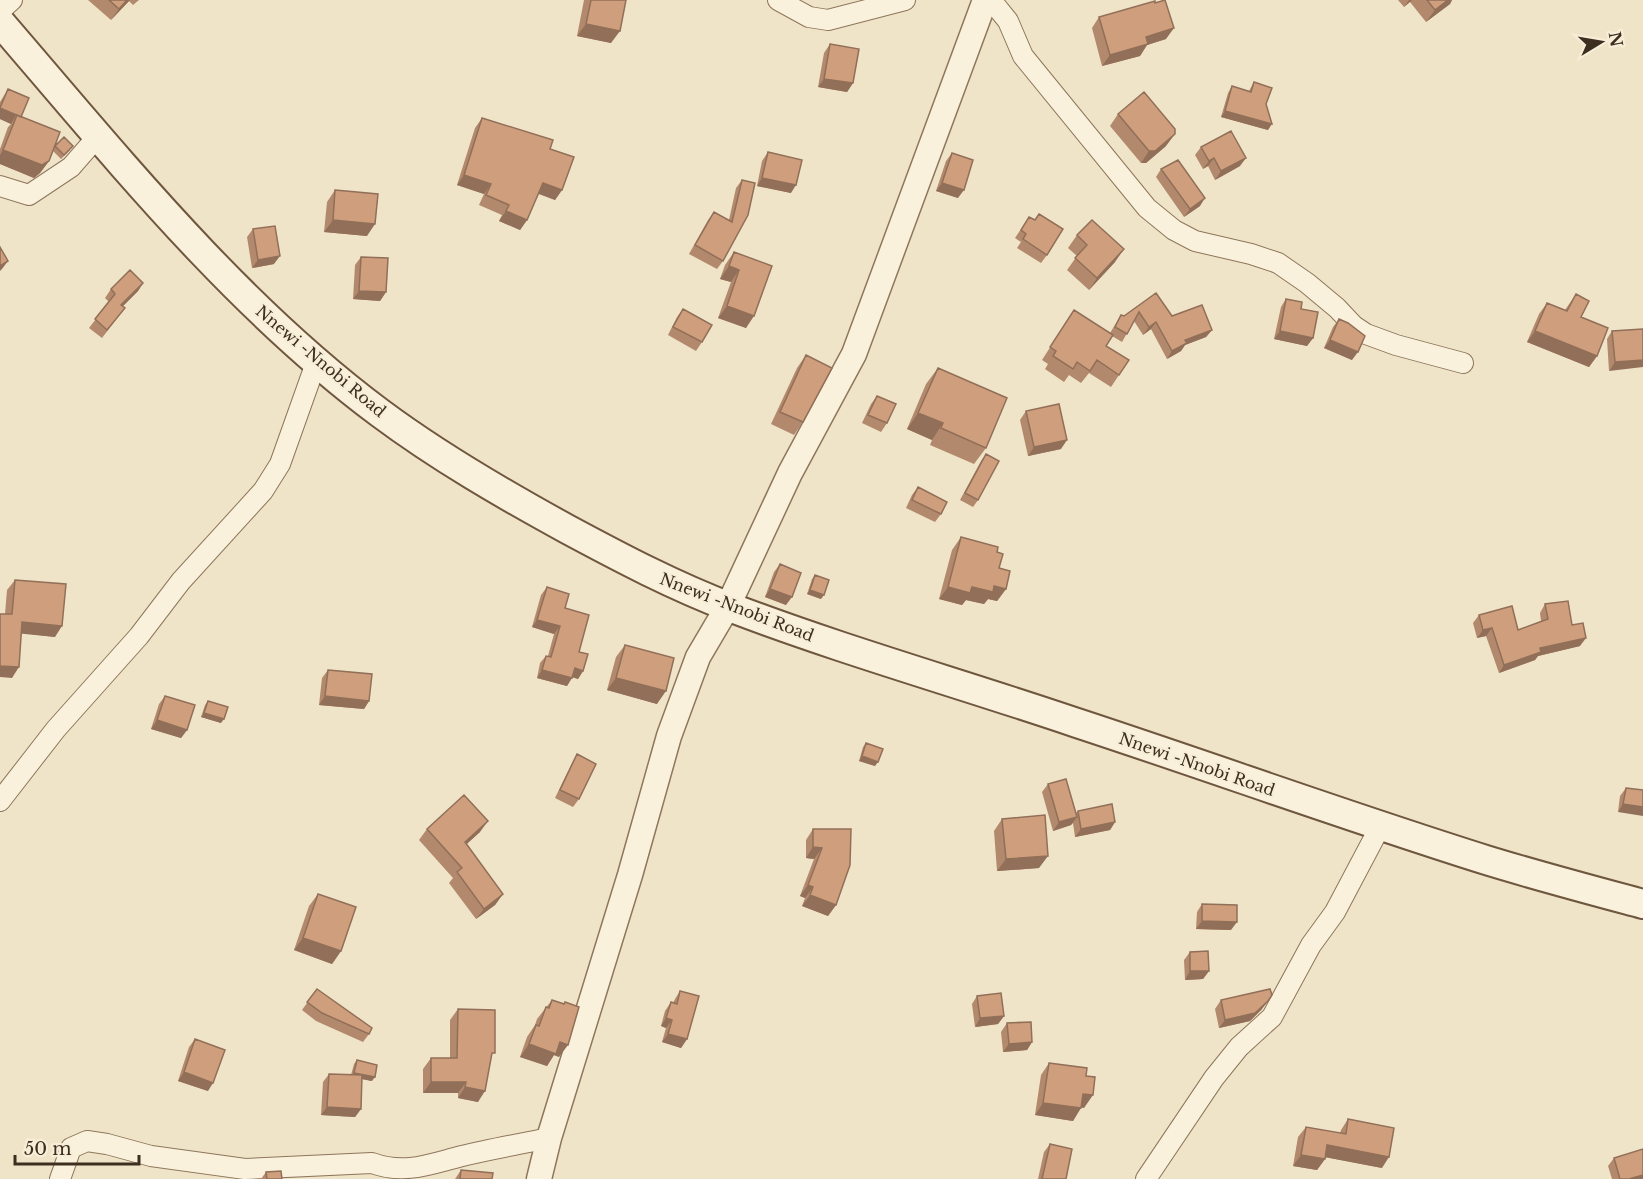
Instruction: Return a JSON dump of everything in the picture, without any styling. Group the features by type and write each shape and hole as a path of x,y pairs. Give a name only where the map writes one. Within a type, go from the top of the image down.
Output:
{"main road":[{"name":"Nnewi -Nnobi Road","path":"0,22 98,136 244,295 317,360 378,411 456,466 646,571 728,606 861,654 1076,722 1488,861 1643,904"}],"street":[{"path":"0,11 12,0"},
{"path":"778,0 809,17 828,21 905,0"},
{"path":"539,1179 549,1138 639,845 669,736 698,657 728,606 790,473 854,354 985,0"},
{"path":"991,0 1008,21 1023,56 1147,208 1174,230 1195,241 1278,263 1337,308 1354,326 1366,334 1396,345 1463,363"},
{"path":"0,186 29,195 71,167 98,136"},
{"path":"0,801 56,729 139,636 180,581 263,491 280,464 317,360"},
{"path":"1146,1179 1214,1078 1239,1047 1272,1017 1311,945 1335,912 1381,825"},
{"path":"60,1179 71,1148 87,1141 150,1156 245,1169 372,1163 400,1169 427,1166 549,1138"}],"building":[{"path":"109,0 127,0 119,9"},
{"path":"591,0 626,0 620,31 586,24"},
{"path":"1165,0 1174,28 1146,37 1148,44 1110,55 1099,17"},
{"path":"1427,0 1448,0 1435,10"},
{"path":"830,44 859,49 853,83 824,79"},
{"path":"1254,82 1272,88 1266,104 1272,124 1225,111 1232,86 1251,92"},
{"path":"8,89 29,98 21,117 0,108"},
{"path":"1144,92 1175,129 1175,134 1155,151 1149,151 1118,114"},
{"path":"17,115 60,132 49,161 42,165 3,150"},
{"path":"482,118 553,140 550,149 574,157 562,190 543,183 527,220 506,211 509,205 486,195 491,184 464,175"},
{"path":"1231,131 1246,158 1221,171 1214,158 1209,161 1201,147"},
{"path":"64,137 73,146 64,155 55,146"},
{"path":"768,152 802,160 796,185 762,178"},
{"path":"952,153 973,160 964,190 942,183"},
{"path":"1178,160 1205,198 1190,209 1161,169"},
{"path":"742,180 755,183 748,215 723,261 695,245 714,212 732,222"},
{"path":"335,190 378,194 375,224 333,220"},
{"path":"1039,214 1063,229 1047,255 1023,239 1026,234 1021,230 1029,217 1035,220"},
{"path":"1092,220 1124,249 1097,278 1075,258 1087,245 1077,235"},
{"path":"275,226 280,256 258,260 253,229"},
{"path":"0,247 8,261 0,266"},
{"path":"734,252 772,266 754,316 727,306 739,270 729,266"},
{"path":"361,257 388,258 386,292 359,291"},
{"path":"130,270 143,283 121,305 125,308 107,330 95,319 115,294 111,289"},
{"path":"1156,293 1172,316 1202,305 1212,330 1185,340 1187,343 1172,351 1156,322 1149,327 1139,312 1127,334 1115,327 1121,315 1124,316"},
{"path":"1576,294 1589,301 1581,317 1608,328 1597,356 1535,331 1547,303 1567,311"},
{"path":"1286,299 1302,302 1301,309 1318,312 1313,338 1280,331"},
{"path":"683,309 712,325 702,342 673,327"},
{"path":"1074,310 1113,335 1106,346 1129,360 1119,375 1097,360 1090,371 1077,362 1073,369 1053,356 1056,351 1050,347"},
{"path":"1339,319 1365,336 1358,352 1330,340"},
{"path":"1643,329 1643,360 1615,362 1612,331"},
{"path":"806,355 832,368 803,422 780,412"},
{"path":"938,368 1007,398 986,448 941,428 943,423 918,413"},
{"path":"877,396 896,404 887,423 868,415"},
{"path":"1059,404 1067,440 1034,447 1026,411"},
{"path":"986,454 999,461 978,500 965,493"},
{"path":"918,487 947,502 941,514 912,500"},
{"path":"961,537 998,547 997,552 1003,554 999,568 1010,571 1006,589 994,586 993,592 972,587 970,593 948,587"},
{"path":"780,564 801,573 792,597 770,589"},
{"path":"815,575 829,580 824,595 810,590"},
{"path":"15,580 66,584 62,626 22,622 19,667 0,666 0,614 12,614"},
{"path":"547,587 569,594 565,608 589,615 579,652 588,654 583,671 575,668 572,678 542,670 546,656 551,657 560,626 537,620"},
{"path":"1568,601 1572,625 1583,623 1586,638 1540,648 1541,652 1504,665 1492,628 1483,630 1479,615 1512,606 1518,630 1548,619 1545,604"},
{"path":"625,645 674,658 666,691 616,678"},
{"path":"328,670 372,674 369,701 325,696"},
{"path":"165,696 195,705 187,730 157,720"},
{"path":"208,701 228,707 224,719 204,713"},
{"path":"866,743 883,749 878,762 862,756"},
{"path":"577,754 596,764 579,799 560,790"},
{"path":"1066,779 1077,817 1059,822 1048,784"},
{"path":"1626,788 1643,790 1643,807 1623,804"},
{"path":"464,795 488,821 465,842 503,894 484,909 457,872 462,868 427,829"},
{"path":"1112,804 1115,822 1081,829 1078,811"},
{"path":"1045,815 1048,856 1006,859 1002,819"},
{"path":"813,829 851,829 850,865 836,905 810,895 813,887 808,885 822,848 813,847"},
{"path":"318,894 356,907 341,951 303,938"},
{"path":"1202,904 1237,905 1237,922 1202,921"},
{"path":"1208,951 1209,971 1190,971 1190,952"},
{"path":"317,989 372,1028 369,1034 322,1013 307,1002"},
{"path":"1270,989 1272,995 1255,1013 1225,1020 1221,1000"},
{"path":"680,991 699,996 687,1039 668,1034 672,1020 666,1018 671,1002 677,1004"},
{"path":"1001,993 1004,1016 980,1018 977,996"},
{"path":"552,1000 579,1007 568,1045 560,1042 556,1054 529,1044 536,1025 539,1026 546,1007 549,1008"},
{"path":"458,1009 495,1010 495,1053 492,1053 485,1091 465,1087 466,1082 431,1082 431,1058 457,1058"},
{"path":"1031,1022 1032,1042 1009,1044 1007,1023"},
{"path":"195,1039 225,1050 213,1083 184,1072"},
{"path":"357,1060 377,1065 375,1077 354,1073"},
{"path":"1049,1063 1087,1068 1086,1076 1095,1077 1093,1095 1083,1094 1081,1108 1043,1103"},
{"path":"329,1074 362,1075 361,1109 327,1107"},
{"path":"1348,1119 1394,1128 1389,1157 1327,1145 1325,1159 1301,1155 1306,1127 1346,1134"},
{"path":"1050,1144 1072,1149 1066,1179 1042,1179"},
{"path":"1643,1149 1643,1175 1620,1179 1614,1158"},
{"path":"461,1170 493,1173 492,1179 460,1179"},
{"path":"281,1171 282,1179 267,1179 266,1172"}]}
